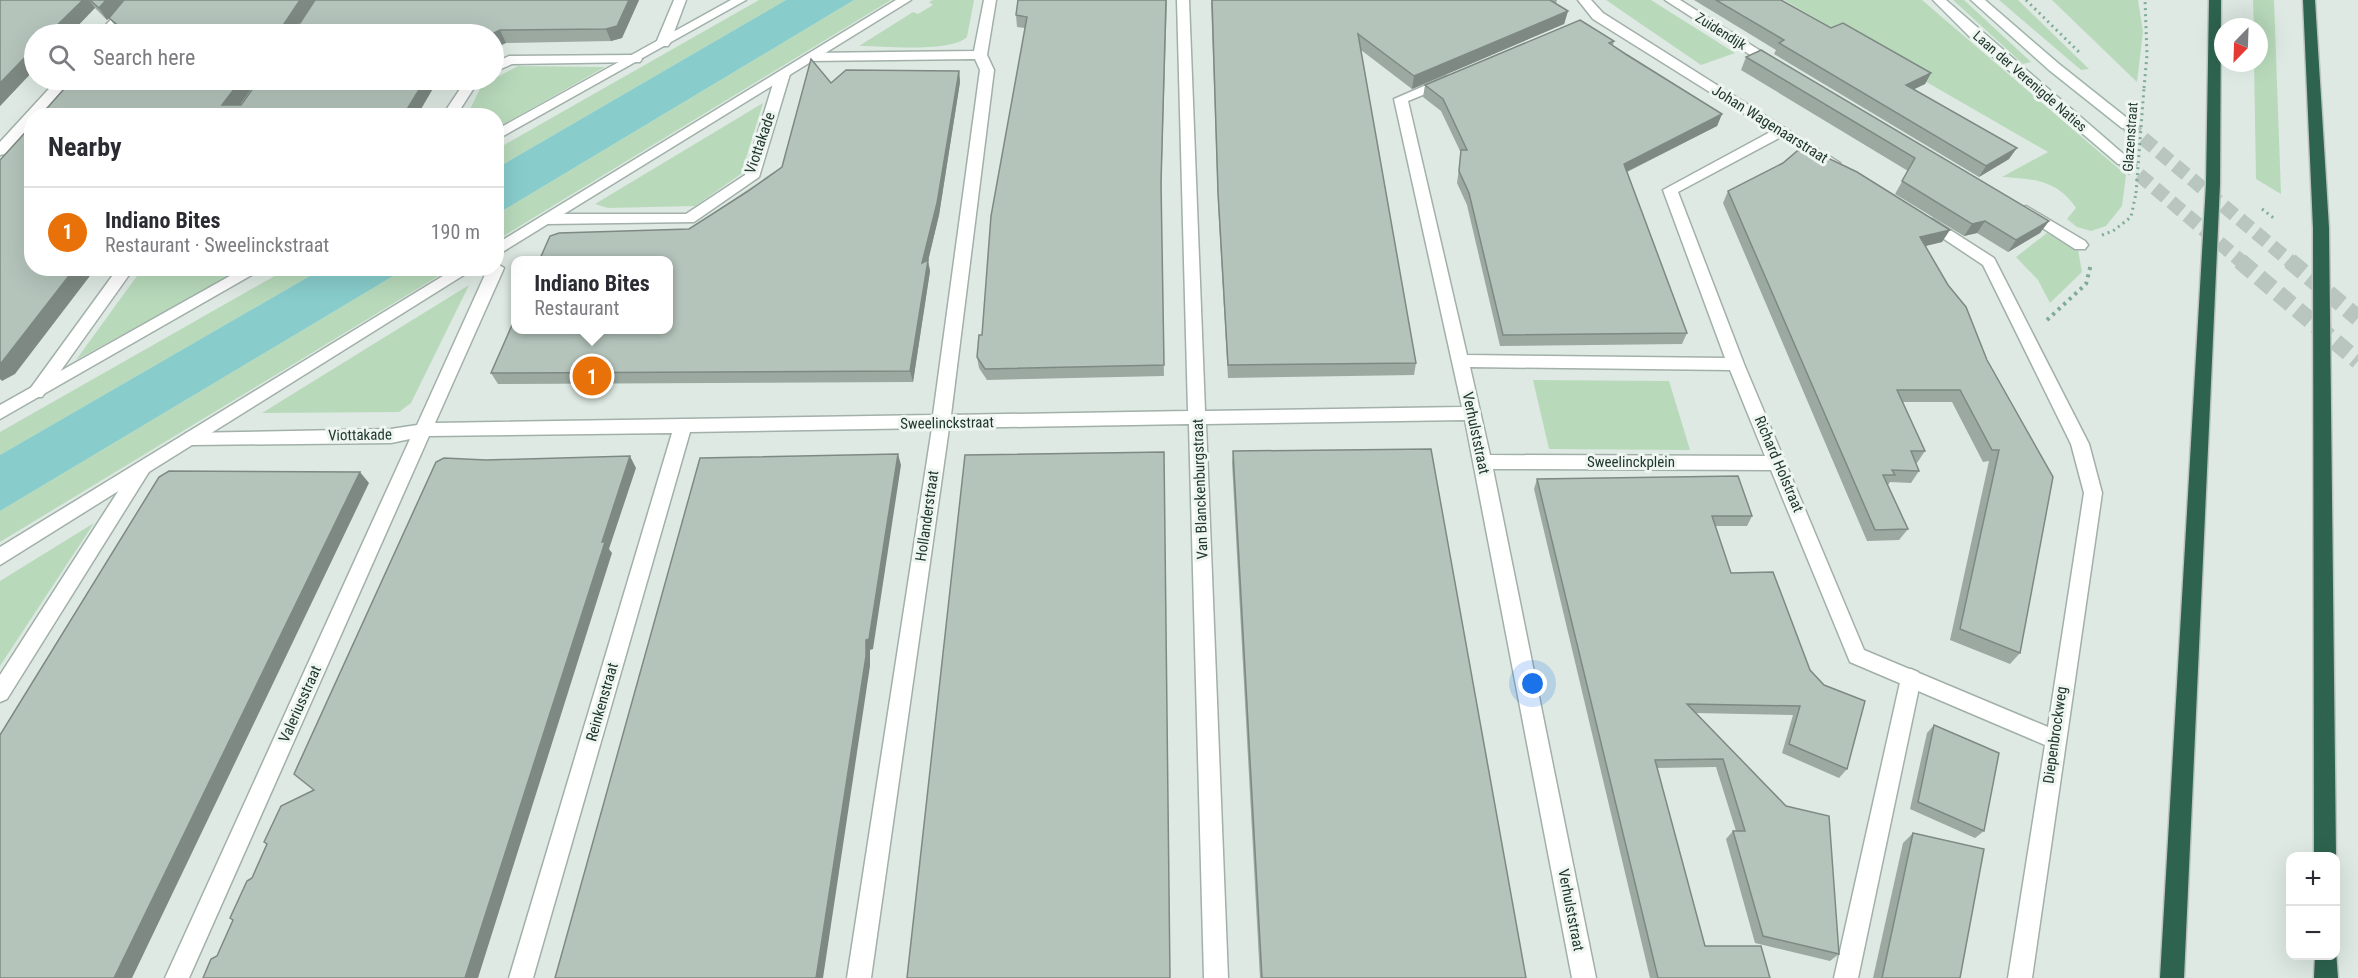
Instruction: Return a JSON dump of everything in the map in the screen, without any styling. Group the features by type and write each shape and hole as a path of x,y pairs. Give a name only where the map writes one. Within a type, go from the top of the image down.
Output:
{"highway":[{"path":"2172,978 2213,184 2215,0"},
{"path":"2309,0 2321,228 2325,852"},
{"path":"2326,960 2326,978"}],"street":[{"path":"113,24 135,0"},
{"path":"663,43 680,0"},
{"path":"504,132 740,0"},
{"name":"Viottakade","path":"504,247 905,0"},
{"path":"810,57 980,55 990,0"},
{"name":"Van Blanckenburgstraat","path":"1183,0 1216,978"},
{"name":"Johan Wagenaarstraat","path":"1584,0 1592,18 1782,130 1841,168"},
{"name":"Zuidendijk","path":"1671,0 1784,70"},
{"name":"Laan der Verenigde Naties","path":"1939,0 1975,34 2123,161"},
{"name":"Laan der Verenigde Naties","path":"1977,0 2054,67 2127,125"},
{"name":"Hollanderstraat","path":"859,978 941,423 987,70 980,55"},
{"path":"504,63 509,60 635,59"},
{"name":"Verhulststraat","path":"1463,73 1401,99 1483,462 1584,978"},
{"name":"Viottakade","path":"546,219 689,219 752,177 783,74"},
{"path":"38,108 55,90"},
{"path":"454,108 466,90"},
{"path":"0,150 24,124"},
{"name":"Richard Holstraat","path":"1782,130 1670,190 1736,364 1779,463 1857,656 2054,739"},
{"path":"2017,206 2080,245"},
{"path":"1920,218 1989,262 2027,339"},
{"path":"36,393 121,276"},
{"path":"0,413 243,276"},
{"path":"0,557 455,276"},
{"name":"Viottakade","path":"192,438 391,436 423,429 492,276"},
{"name":"Diepenbrockweg","path":"2020,978 2031,919 2054,739 2092,493 2080,444 2027,339"},
{"path":"1460,361 1736,364"},
{"name":"Sweelinckstraat","path":"423,429 941,423 1471,413"},
{"name":"Reinkenstraat","path":"521,978 683,426"},
{"name":"Valeriusstraat","path":"177,978 423,429"},
{"name":"Sweelinckplein","path":"1483,462 1779,463"},
{"path":"0,693 141,470"},
{"path":"1846,978 1911,678"}],"path":[{"path":"2026,0 2089,62"},
{"name":"Glazenstraat","path":"2080,245 2113,231 2131,217 2136,193 2147,55 2145,0"},
{"path":"2262,208 2275,219"},
{"path":"2027,339 2086,284 2091,262 2087,251 2080,245"}],"green space":[{"path":"759,0 786,0 504,164 504,145"},
{"path":"854,0 891,0 504,236 504,210"},
{"path":"933,0 974,0 967,37 959,42 932,47 859,46 913,12 918,14 933,5 929,2"},
{"path":"1606,0 1651,0 1735,53 1701,65"},
{"path":"1784,0 1922,0 2126,175 2122,206 2106,226 2091,231 2077,227 2067,219 2076,208 2053,186 2034,180 2002,177 2048,152"},
{"path":"1953,0 1964,0 2031,62 2023,64"},
{"path":"1999,0 2018,0 2089,69 2081,70"},
{"path":"2052,0 2138,0 2143,32 2137,82"},
{"path":"2253,0 2274,0 2281,194 2256,179 2254,72 2268,72 2268,18 2254,18"},
{"path":"518,66 605,67 504,124 504,108 470,108 480,90 504,90 504,73"},
{"path":"763,103 741,174 695,206 608,208 595,204"},
{"path":"2047,233 2078,250 2082,272 2050,303 2038,280 2016,257"},
{"path":"137,276 230,276 76,360"},
{"path":"275,276 310,276 0,455 0,432"},
{"path":"393,276 438,276 0,542 0,511"},
{"path":"469,285 411,403 399,412 262,413"},
{"path":"1533,380 1669,381 1690,450 1549,449"},
{"path":"94,523 0,666 0,581"}],"water":[{"path":"786,0 854,0 504,210 504,164"},
{"path":"310,276 393,276 0,511 0,455"}],"building":[{"path":"0,0 83,0 58,24 24,24 24,58 0,83"},
{"path":"90,0 106,0 99,8"},
{"path":"124,0 300,0 284,24 116,24 109,18"},
{"path":"315,0 629,0 617,26 606,29 504,30 504,24 284,24 300,23"},
{"path":"1018,0 1166,0 1161,183 1164,365 985,369 977,357 979,335 982,335 991,216 1027,17 1016,15"},
{"path":"1212,0 1550,0 1568,11 1414,76 1358,34 1416,363 1228,365 1218,192"},
{"path":"1716,0 1781,0 1831,28 1843,23 1931,73 1906,85 2017,148 1986,166 1779,43 1784,40"},
{"path":"1580,20 1614,41 1609,43 1627,55 1722,114 1624,164 1687,333 1503,335 1469,193 1459,171 1461,150 1467,150 1443,99 1425,85"},
{"path":"1761,50 2049,221 2016,240 1985,221 1972,224 1902,181 1915,158 1746,57"},
{"path":"811,59 831,83 846,70 959,71 937,203 922,263 928,260 910,371 491,373 511,327 511,334 673,334 673,256 541,256 550,236 559,233 689,229 782,167"},
{"path":"63,90 233,90 222,105 241,105 252,90 419,90 408,108 47,108"},
{"path":"24,134 24,276 69,276 0,363 0,160"},
{"path":"1803,146 1857,172 1950,230 1920,237 1948,285 1966,307 1987,360 2053,477 2020,653 1960,629 1999,450 1992,450 1960,390 1897,390 1925,451 1911,451 1919,471 1892,470 1895,475 1883,475 1908,529 1875,530 1728,191 1783,163"},
{"path":"1431,449 1526,978 1262,978 1233,451"},
{"path":"1164,452 1170,978 907,978 965,455"},
{"path":"898,454 869,639 866,640 866,656 816,978 555,978 700,458"},
{"path":"630,456 602,542 605,542 465,978 203,978 211,959 217,956 233,920 230,918 247,881 252,878 267,844 264,842 281,806 314,790 294,774 436,462 444,458 486,460"},
{"path":"169,471 360,472 114,978 0,978 0,735 159,477"},
{"path":"1738,476 1752,516 1712,516 1731,573 1773,572 1810,670 1824,685 1865,701 1847,769 1789,744 1800,706 1687,704 1786,806 1829,816 1839,954 1763,936 1733,831 1745,831 1723,759 1655,760 1705,946 1761,946 1770,978 1658,978 1537,479"},
{"path":"1934,725 1999,753 1984,831 1918,802"},
{"path":"1913,833 1984,849 1960,978 1882,978"}],"tunnel":[{"path":"2127,125 2291,262"},
{"path":"2123,161 2242,262"},
{"path":"2240,261 2358,361"},
{"path":"2290,261 2358,318"}],"place":[{"name":"Indiano Bites","path":"592,376"}]}
